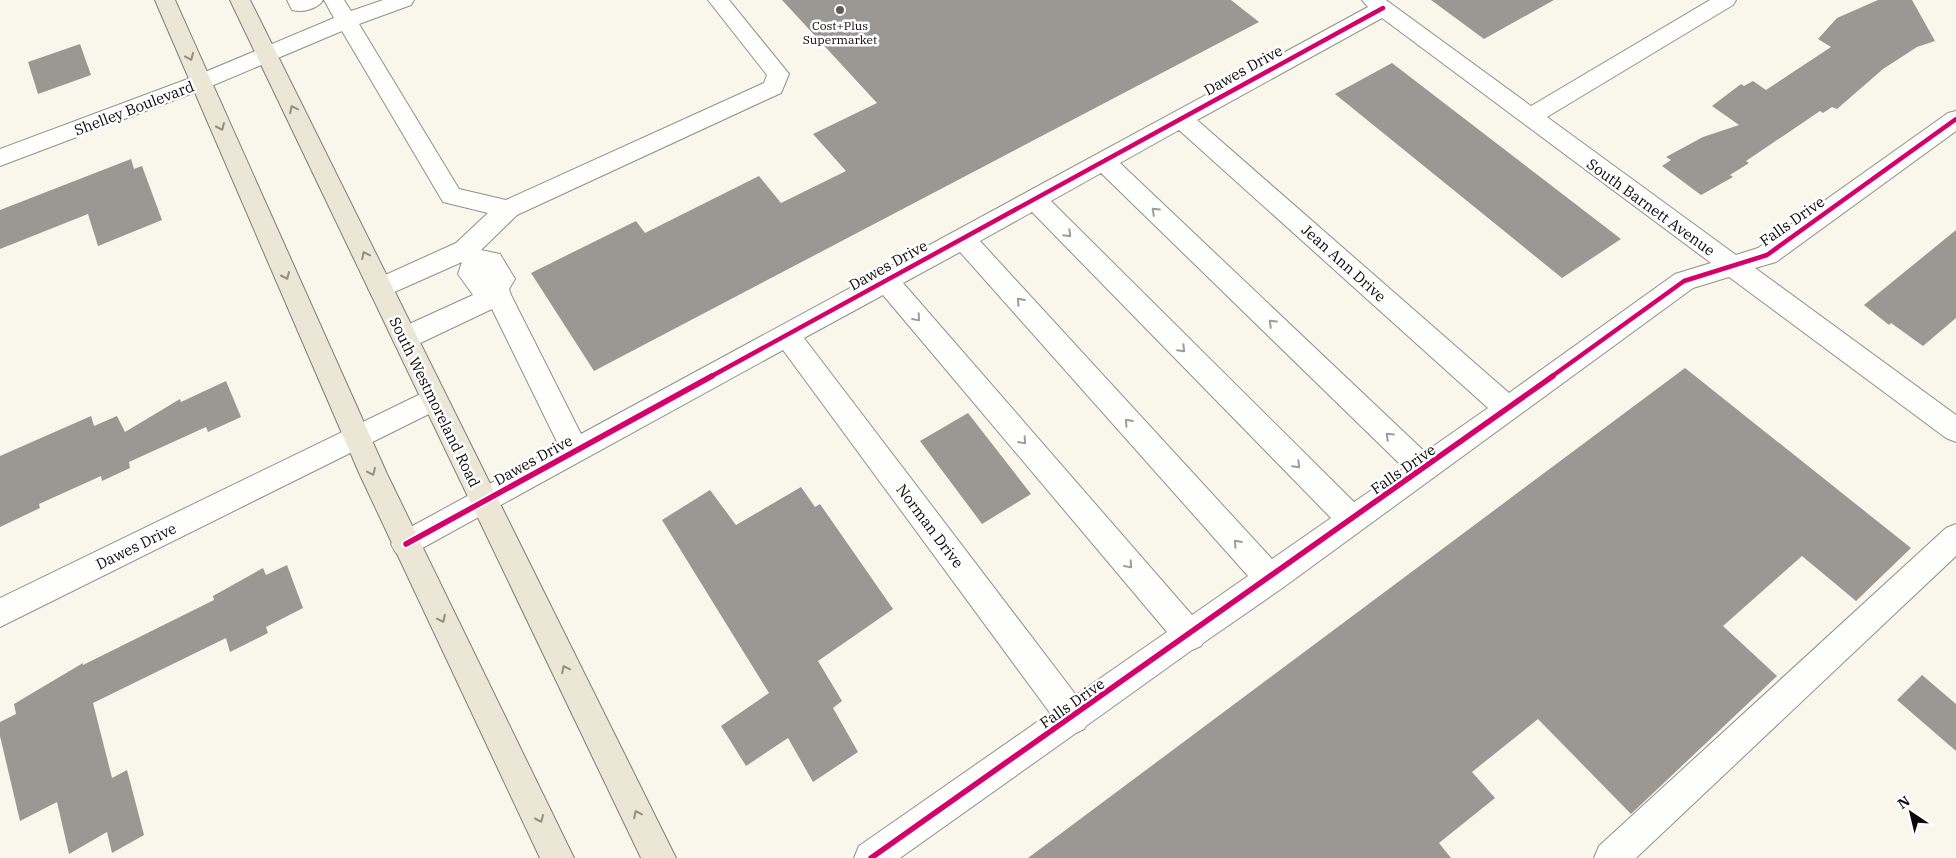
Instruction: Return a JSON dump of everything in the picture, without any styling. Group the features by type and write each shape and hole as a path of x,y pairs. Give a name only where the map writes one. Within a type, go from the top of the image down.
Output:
{"main road":[{"path":"165,0 356,436 406,544 522,780 557,858"},
{"name":"South Westmoreland Road","path":"240,0 483,502 659,858"}],"street":[{"path":"297,0 299,5 313,0"},
{"path":"334,0 451,196 508,209"},
{"name":"Shelley Boulevard","path":"0,158 201,82 346,21 404,0"},
{"path":"381,288 470,254 508,209 774,88 778,74 718,0"},
{"path":"1530,117 1726,0"},
{"name":"South Barnett Avenue","path":"1378,4 1956,430"},
{"name":"Dawes Drive","path":"406,544 1103,161 1378,4"},
{"name":"Jean Ann Drive","path":"1180,118 1507,408"},
{"name":"Falls Drive","path":"871,858 1190,636 1684,280 1767,255 1956,119"},
{"path":"1103,161 1424,469"},
{"path":"1034,199 1352,520"},
{"path":"963,238 1270,579"},
{"path":"470,254 471,274 481,287 498,292 576,450"},
{"path":"886,281 1190,636"},
{"path":"404,338 498,292"},
{"name":"Norman Drive","path":"787,335 1074,718"},
{"name":"Dawes Drive","path":"0,613 433,399"},
{"path":"1611,858 1956,537"}],"building":[{"path":"782,0 1231,0 1259,22 594,371 531,273 636,221 645,233 759,176 781,203 846,171 813,134 877,103"},
{"path":"1431,0 1554,0 1484,39"},
{"path":"1878,0 1912,0 1935,41 1917,47 1883,69 1837,109 1832,107 1823,113 1820,111 1746,161 1749,163 1730,175 1733,177 1701,195 1662,166 1671,160 1666,157 1703,137 1739,125 1712,106 1741,84 1744,86 1753,81 1766,90 1831,47 1818,39 1837,18"},
{"path":"80,44 91,75 38,94 28,62"},
{"path":"1392,63 1621,239 1562,278 1335,94"},
{"path":"131,159 134,169 142,166 162,220 98,246 88,214 0,249 0,210"},
{"path":"1956,230 1956,318 1923,346 1891,323 1889,325 1864,305"},
{"path":"1685,368 1911,548 1856,601 1802,556 1723,626 1777,676 1631,814 1538,719 1472,772 1495,798 1439,843 1451,858 1028,858"},
{"path":"226,381 241,417 208,432 206,427 129,462 130,468 102,481 101,476 39,504 40,508 0,527 0,456 91,416 94,426 117,416 125,432 180,399 181,402"},
{"path":"968,413 1031,494 982,524 920,441"},
{"path":"801,487 815,507 820,504 893,609 818,661 842,701 833,708 858,752 813,782 788,738 746,766 721,726 769,693 662,520 710,490 736,525"},
{"path":"287,565 303,608 266,627 268,633 230,652 226,638 93,703 112,778 127,770 144,835 112,853 107,832 69,854 57,802 20,821 0,736 0,722 16,714 14,704 83,663 83,665 214,600 213,596 263,568 266,575"},
{"path":"1922,675 1956,704 1956,751 1897,700"}],"cycle path":[{"path":"406,544 1383,8"},
{"path":"871,858 1424,469 1684,281 1767,255 1956,119"}],"place":[{"name":"Cost+Plus Supermarket","path":"840,10"}]}
